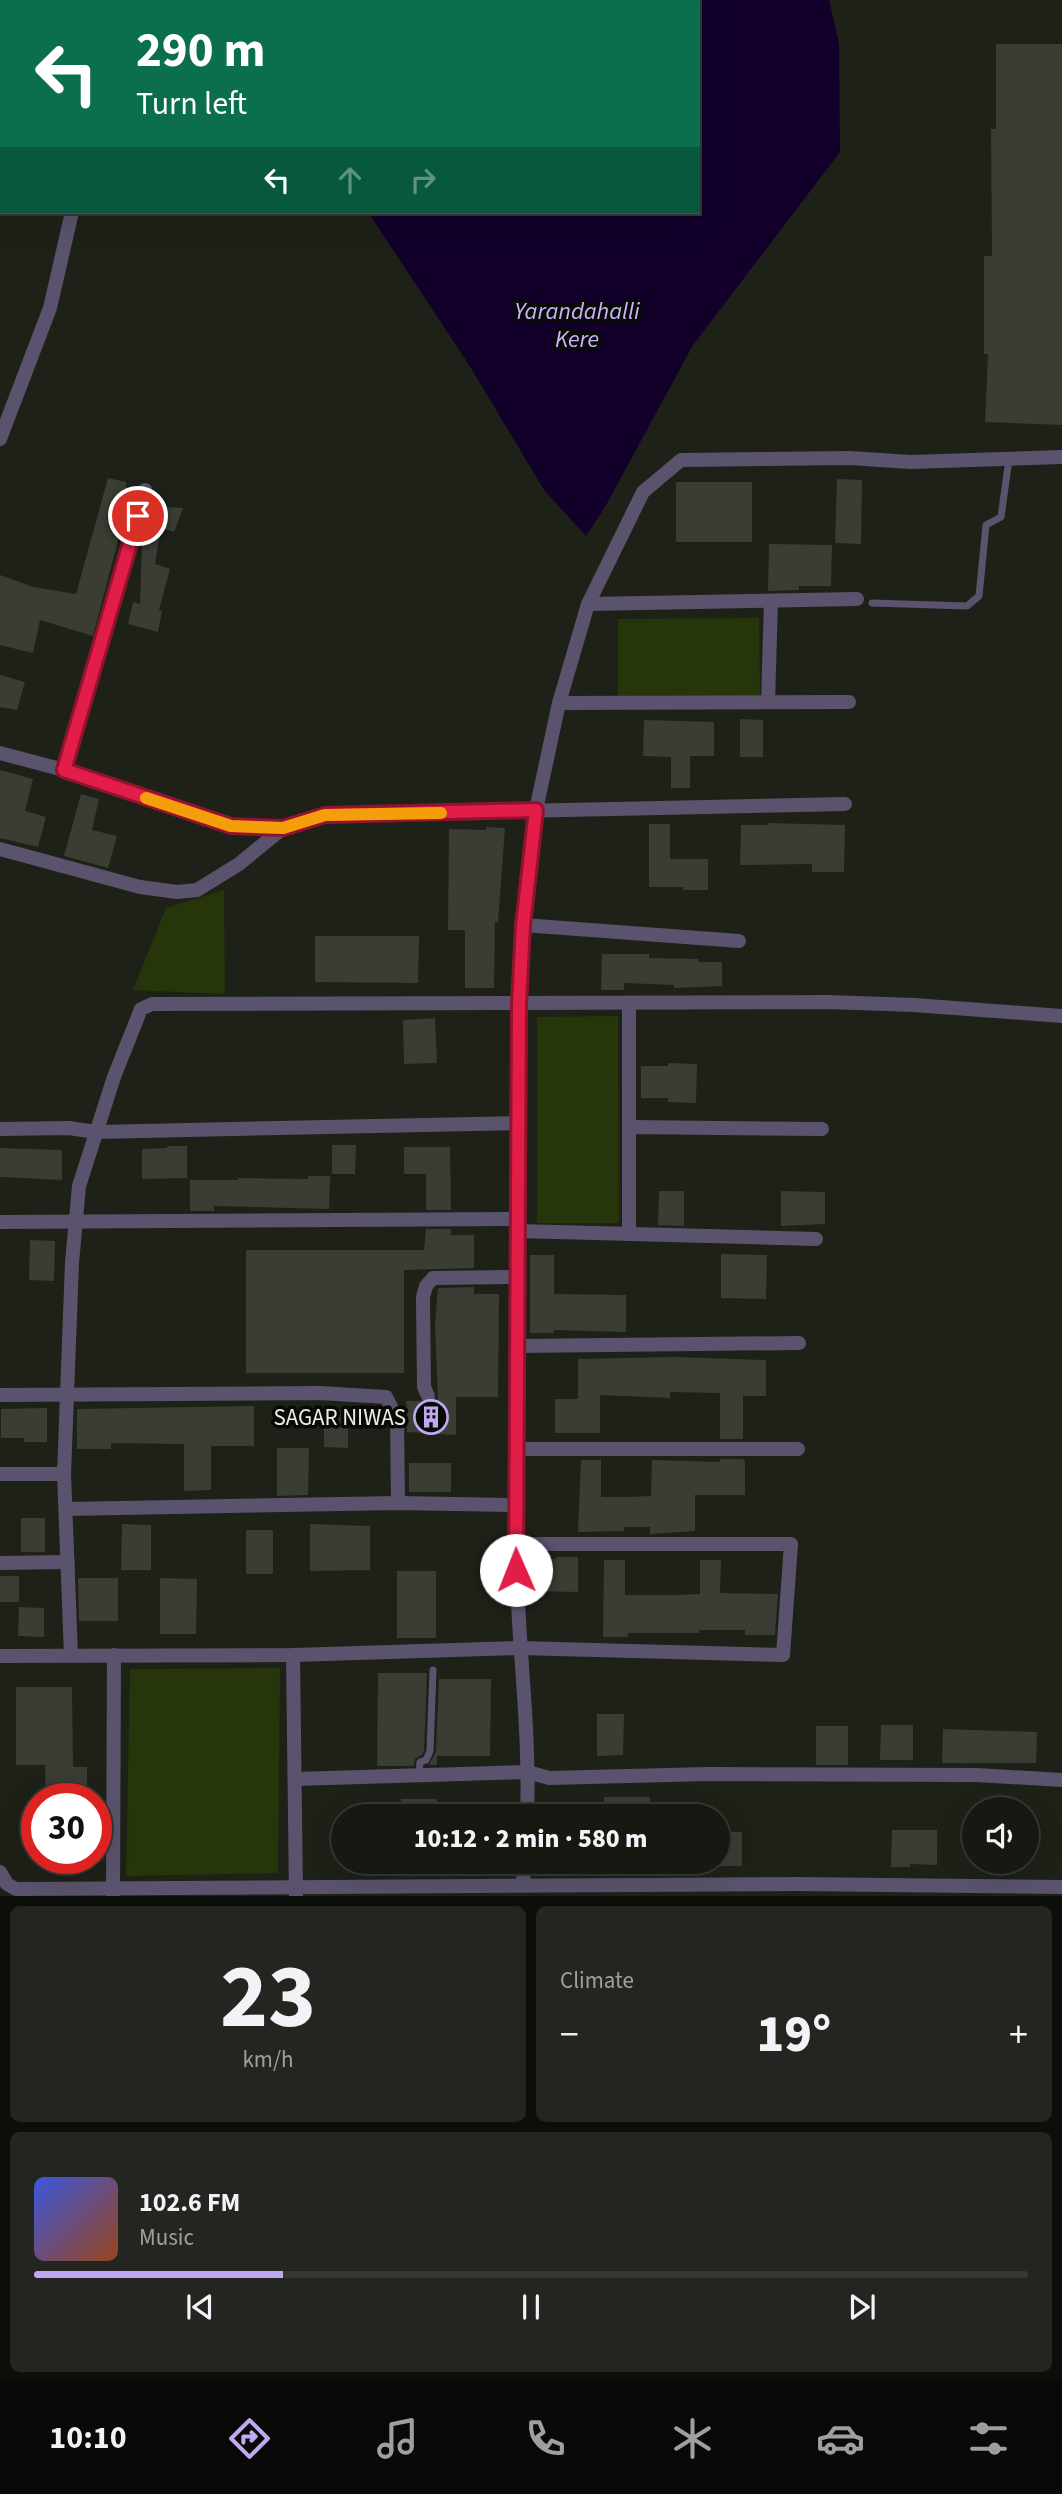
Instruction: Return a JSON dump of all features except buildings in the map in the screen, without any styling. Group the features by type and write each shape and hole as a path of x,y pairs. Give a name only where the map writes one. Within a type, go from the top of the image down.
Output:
{"street":[{"path":"0,439 50,308 72,214"},
{"path":"527,1804 528,1772 515,1544 517,1123 523,925 536,810 559,703 589,604 643,492 681,460 850,458 910,462 1062,457"},
{"path":"64,770 145,490"},
{"path":"768,702 771,601"},
{"path":"589,604 864,601"},
{"path":"559,703 849,702"},
{"path":"0,753 64,770 231,826 283,828 325,815 845,804"},
{"path":"0,849 140,887 177,892 197,890 239,864 283,828"},
{"path":"523,925 739,941"},
{"path":"71,1655 64,1474 79,1186 141,1009 152,1004 841,1002 914,1004 1062,1016"},
{"path":"629,1003 629,1234"},
{"path":"0,1129 69,1128 96,1132 517,1123"},
{"path":"629,1127 822,1129"},
{"path":"0,1222 517,1225 629,1234 816,1239"},
{"path":"428,1396 424,1387 423,1297 426,1286 433,1278 518,1277"},
{"path":"518,1346 799,1343"},
{"path":"0,1395 320,1393 386,1397 397,1419 398,1503"},
{"path":"517,1449 798,1449"},
{"path":"0,1474 64,1474"},
{"path":"66,1509 398,1503 517,1504"},
{"path":"0,1656 293,1655 519,1648 783,1655 791,1544 515,1544"},
{"path":"0,1563 68,1562"},
{"path":"113,1892 114,1654"},
{"path":"293,1655 296,1891"},
{"path":"295,1779 528,1772 549,1778 707,1773 976,1774 1062,1780"},
{"path":"0,1872 7,1884 16,1889 113,1892 296,1891 523,1885 1062,1887"},
{"path":"523,1874 523,1885"}],"lane":[{"path":"864,601 967,606 979,596 986,525 1001,517 1009,459"},
{"path":"419,1776 420,1762 426,1760 430,1751 433,1670"}],"green space":[{"path":"759,618 760,695 618,696 618,619"},
{"path":"224,890 225,994 133,990 166,908"},
{"path":"618,1016 619,1223 537,1223 537,1017"},
{"path":"280,1668 278,1873 126,1876 130,1669"}],"water":[{"name":"Yarandahalli Kere","path":"700,0 829,0 839,44 840,152 693,345 605,507 586,536 544,490 471,368 369,214 700,214"}],"slow traffic":[{"path":"146,798 231,826 283,828 325,815 441,813"}],"place":[{"name":"SAGAR NIWAS","path":"431,1417"}],"route":[{"path":"138,516 64,770 231,826 283,828 325,815 536,810 523,925 519,1004 516,1570"}]}
